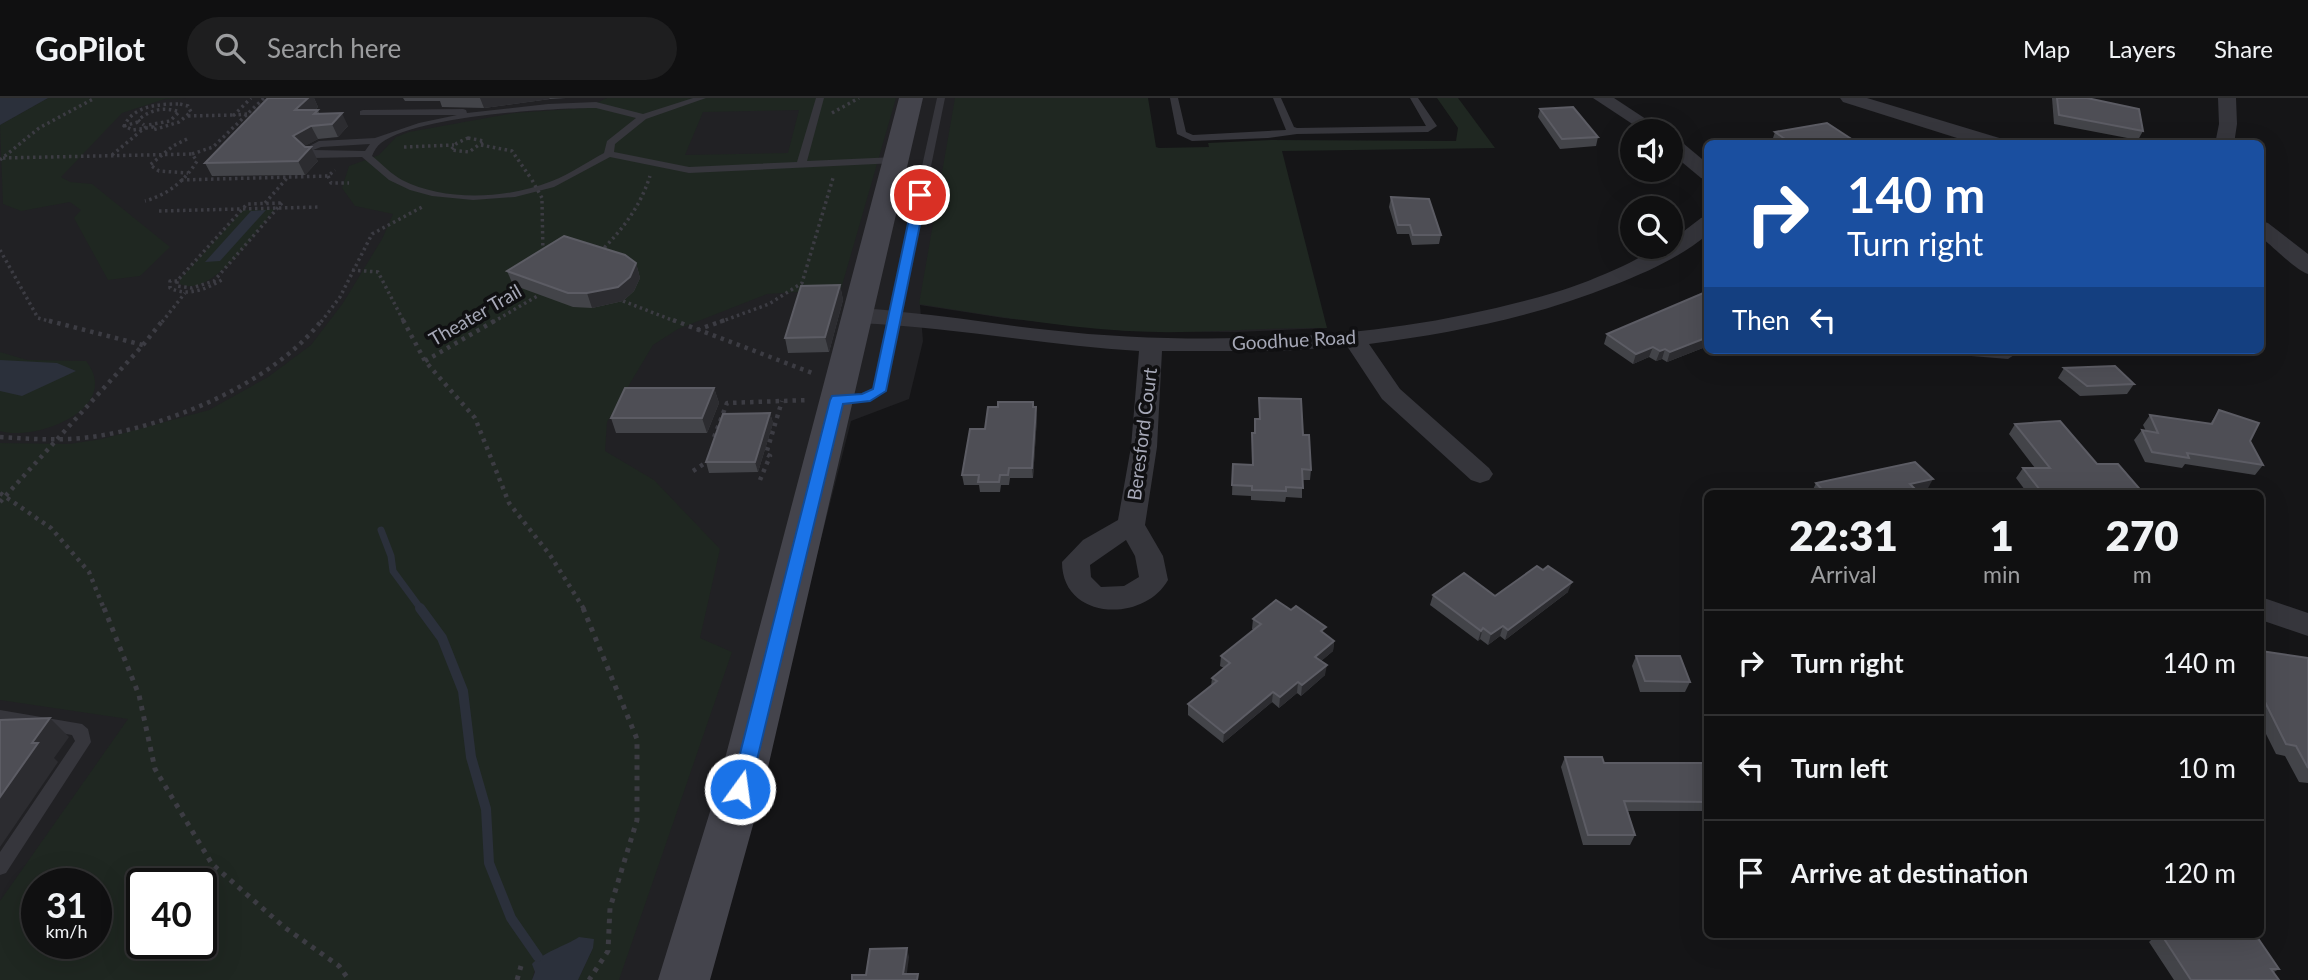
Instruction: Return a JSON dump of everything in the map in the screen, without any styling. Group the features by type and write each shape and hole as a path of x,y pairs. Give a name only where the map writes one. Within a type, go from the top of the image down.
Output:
{"street":[{"path":"684,980 740,789 826,400 876,317 896,160 911,98"},
{"path":"1602,98 1636,119"},
{"path":"1849,98 1984,140"},
{"path":"2225,140 2228,124 2227,98"},
{"path":"1683,153 1704,171"},
{"name":"Goodhue Road","path":"876,317 1034,336 1152,344 1279,342 1352,337 1456,324 1571,295 1643,265 1685,241 1704,225"},
{"path":"2264,230 2308,267"},
{"path":"1352,337 1391,394 1480,474"},
{"name":"Beresford Court","path":"1131,525 1144,447 1152,344"},
{"path":"2264,609 2308,625"}],"lane":[{"path":"662,109 677,98"},
{"path":"609,154 610,143 643,117 702,98"},
{"path":"803,162 820,98"},
{"path":"876,317 941,98"},
{"path":"1174,98 1182,134 1192,138 1254,136 1297,131 1428,130 1432,126 1414,98"},
{"path":"1277,98 1290,129 1297,131"},
{"path":"372,148 327,143 312,146 307,150 313,155 349,155 372,148 415,127 550,106 598,105 643,117"},
{"path":"363,113 437,111 485,114"},
{"path":"372,148 367,157 398,181 445,195 482,197 519,193 552,185 609,154 675,169 709,170 803,162 896,160"},
{"path":"1996,354 2008,355"},
{"path":"0,716 76,729 82,734 83,742 0,867"}],"path":[{"path":"2,159 39,128 95,98"},
{"path":"234,115 251,98"},
{"path":"2,159 192,153 213,147 264,98"},
{"path":"815,118 827,116 859,98"},
{"path":"138,122 143,116 159,108 175,110 185,105"},
{"path":"185,105 191,110 188,116 172,125 153,130 153,127 138,122 124,125 131,115 159,108 185,105"},
{"path":"175,110 177,116"},
{"path":"124,125 133,130 166,122 177,116 260,114"},
{"path":"131,115 143,116"},
{"path":"166,122 172,125"},
{"path":"112,155 147,126"},
{"path":"187,139 162,154 150,165 153,169 188,173"},
{"path":"468,139 484,141 477,150 467,153 451,150 454,145 458,141 468,139"},
{"path":"372,148 454,145"},
{"path":"481,145 512,151 542,198 543,267"},
{"path":"145,201 164,196 188,173 197,161 192,153"},
{"path":"181,180 328,176 349,155"},
{"path":"594,258 625,227 638,209 652,163"},
{"path":"696,331 769,304 802,283 837,166"},
{"path":"328,176 331,183 349,183"},
{"path":"264,204 288,177"},
{"path":"0,437 56,440 114,432 184,412 258,377 308,338 340,298 372,234 445,195"},
{"path":"177,281 177,286 188,289 204,286 216,279 282,203 247,204 177,281 170,281 170,288 185,292 204,289 223,279 216,279"},
{"path":"159,211 320,206"},
{"path":"0,250 37,318 143,345"},
{"path":"352,270 377,272 425,361 475,418 509,503 550,555 583,607 637,739 637,820 610,908 608,951 589,980"},
{"path":"185,292 96,402 2,497 51,528 89,572 139,695 155,769 212,863 285,927 339,966 349,980"},
{"name":"Theater Trail","path":"425,361 539,295"},
{"path":"623,301 696,331 805,370"},
{"path":"694,471 709,462 716,444 713,440 727,403 826,400"},
{"path":"760,480 770,456 766,454 782,401"},
{"path":"517,980 521,966"}],"shaded area":[{"path":"0,98 1082,98 1327,328 1236,332 1128,331 1004,318 920,305 923,341 909,399 851,421 709,980 0,980"},
{"path":"0,98 48,98 0,125"},
{"path":"48,98 186,98 165,99 122,113 61,177 70,182 92,184 170,247 140,276 108,280 74,218 81,210 70,202 21,211 3,204 0,125"},
{"path":"607,98 896,98 841,289 767,294 678,329 653,345 607,422 605,451 654,480 720,549 700,638 732,652 619,980 578,980 593,948 580,937 554,952 538,957 532,980 0,980 0,901 21,871 21,959 112,959 112,868 23,868 128,719 0,700 0,443 69,444 102,439 209,410 268,377 311,345 343,303 382,239 393,214 355,206 342,188 349,166 379,155 396,137 409,132 514,113 586,108","holes":["799,110 788,153 685,155 703,112"]},
{"path":"955,98 1148,98 1156,147 1159,148 1209,147 1208,143 1271,140 1456,141 1458,128 1437,98 1458,98 1495,148 1282,151 1327,328 1178,332 1102,329 919,304"},
{"path":"275,209 219,273 206,282 192,286 180,284 180,279 243,210"},
{"path":"266,210 220,261 205,262 251,211"},
{"path":"0,352 27,360 86,361 94,378 93,393 85,407 71,418 53,426 16,433 0,431"},
{"path":"0,360 57,363 76,371 22,396 0,391"},
{"path":"579,937 594,939 593,948 578,980 532,980 535,972 532,964 536,960"}],"building":[{"path":"268,98 308,98 295,110 318,110 314,114 342,113 332,124 311,126 293,136 305,147 311,147 298,161 205,163"},
{"path":"2057,98 2087,98 2139,109 2143,131 2059,115"},
{"path":"1573,107 1598,137 1562,139 1540,109"},
{"path":"1827,123 1853,140 1786,140 1775,132"},
{"path":"1391,197 1429,199 1441,235 1413,235 1410,225 1398,225"},
{"path":"564,236 625,255 636,263 630,277 618,287 587,293 568,293 507,271"},
{"path":"840,285 825,337 785,338 801,286"},
{"path":"1704,293 1704,339 1670,352 1653,347 1636,354 1607,334"},
{"path":"2115,366 2134,384 2087,386 2064,368"},
{"path":"625,388 714,388 702,418 611,418"},
{"path":"1259,398 1301,399 1303,435 1309,435 1311,470 1302,469 1303,488 1286,487 1286,491 1252,490 1252,486 1232,485 1233,464 1253,465 1252,433 1255,433 1255,419 1260,419"},
{"path":"998,402 1033,402 1033,407 1036,407 1032,468 1009,468 1008,475 1000,475 999,482 978,482 979,475 962,475 970,429 985,429 988,407 998,407"},
{"path":"2219,410 2259,423 2250,441 2263,465 2187,453 2189,458 2152,452 2142,430 2158,433 2150,415 2212,424"},
{"path":"770,413 755,462 706,462 723,414"},
{"path":"2060,421 2097,464 2118,464 2141,490 2040,490 2023,468 2050,468 2015,424"},
{"path":"1915,462 1933,479 1910,484 1916,490 1822,490 1816,483"},
{"path":"1537,566 1543,570 1548,566 1572,582 1508,630 1503,626 1491,634 1483,628 1481,631 1433,595 1464,573 1495,596"},
{"path":"1276,600 1291,610 1296,606 1326,627 1321,631 1334,641 1315,657 1327,665 1302,685 1298,682 1280,697 1273,692 1224,733 1188,704 1217,681 1212,678 1230,663 1221,656 1261,624 1253,619"},
{"path":"2264,651 2308,658 2308,768 2296,746 2286,744 2264,700"},
{"path":"1636,656 1680,656 1690,682 1645,681"},
{"path":"50,718 32,743 38,743 0,797 0,720"},
{"path":"1565,757 1602,757 1604,763 1704,763 1704,802 1624,801 1635,835 1588,835"},
{"path":"2164,938 2258,938 2279,969 2271,969 2279,980 2191,980"},
{"path":"907,948 903,974 918,974 917,980 852,980 852,975 866,975 870,949"}],"waterway":[{"path":"381,530 391,556 393,571 421,609"},
{"path":"420,608 442,638 463,691 471,757 486,809 489,863 511,918 538,957"}],"route":[{"path":"740,789 837,400 865,398 879,391 920,195"}]}
